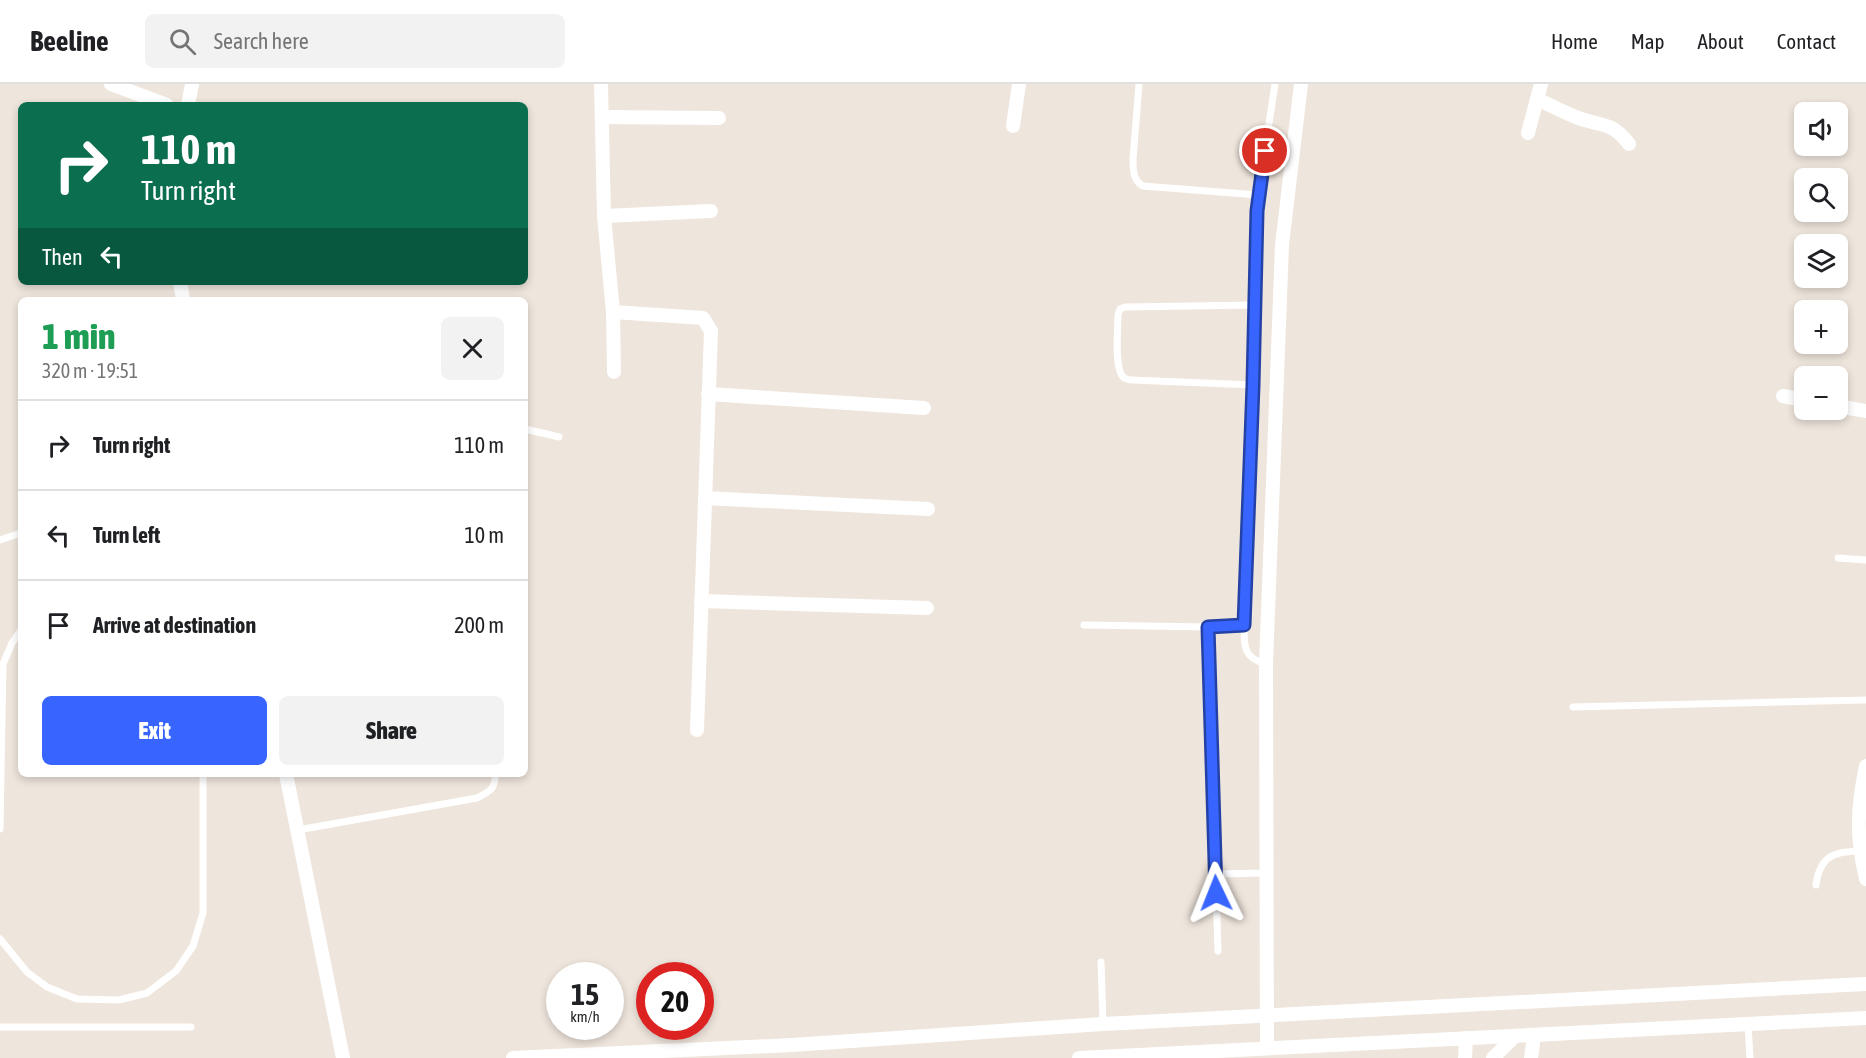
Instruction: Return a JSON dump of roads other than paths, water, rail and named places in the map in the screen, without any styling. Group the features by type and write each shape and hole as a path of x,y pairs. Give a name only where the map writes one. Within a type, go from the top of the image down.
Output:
{"street":[{"path":"111,84 159,102"},
{"path":"189,102 192,84"},
{"path":"601,84 604,216 613,312 614,372"},
{"path":"1012,126 1019,84"},
{"path":"1267,1042 1266,664 1282,245 1301,84"},
{"path":"1528,133 1541,84"},
{"path":"1537,99 1578,118 1612,127 1620,132 1629,144"},
{"path":"602,117 719,118"},
{"path":"604,216 711,211"},
{"path":"613,312 703,318 711,331 697,730"},
{"path":"708,394 924,408"},
{"path":"1783,396 1794,398"},
{"path":"1848,408 1866,411"},
{"path":"705,498 928,509"},
{"path":"701,601 927,608"},
{"path":"1866,766 1857,826 1866,879"},
{"path":"287,777 343,1058"},
{"path":"513,1058 1866,984"},
{"path":"1079,1058 1123,1057 1267,1042 1282,1053 1466,1038 1866,1018"},
{"path":"1493,1058 1515,1036"},
{"path":"1531,1058 1534,1036"},
{"path":"1465,1058 1466,1038"}],"lane":[{"path":"1139,84 1132,159 1137,182 1143,186 1258,195"},
{"path":"1266,664 1254,661 1248,654 1244,644 1244,625 1258,195 1275,84"},
{"path":"1253,385 1124,378 1118,359 1118,325 1120,309 1125,307 1256,305"},
{"path":"528,430 559,437"},
{"path":"0,540 18,534"},
{"path":"1838,558 1866,560"},
{"path":"1084,625 1208,627 1244,625"},
{"path":"1208,627 1218,951"},
{"path":"0,829 3,664 18,635"},
{"path":"1573,707 1866,700"},
{"path":"0,939 27,972 47,987 77,999 120,1000 147,993 176,971 193,946 203,914 203,777"},
{"path":"298,830 477,798 490,792 495,783 495,777"},
{"path":"1816,885 1818,871 1828,858 1842,852 1863,851"},
{"path":"1215,874 1266,873"},
{"path":"1101,962 1103,1024"},
{"path":"1748,1023 1750,1058"},
{"path":"0,1027 191,1027"}]}
